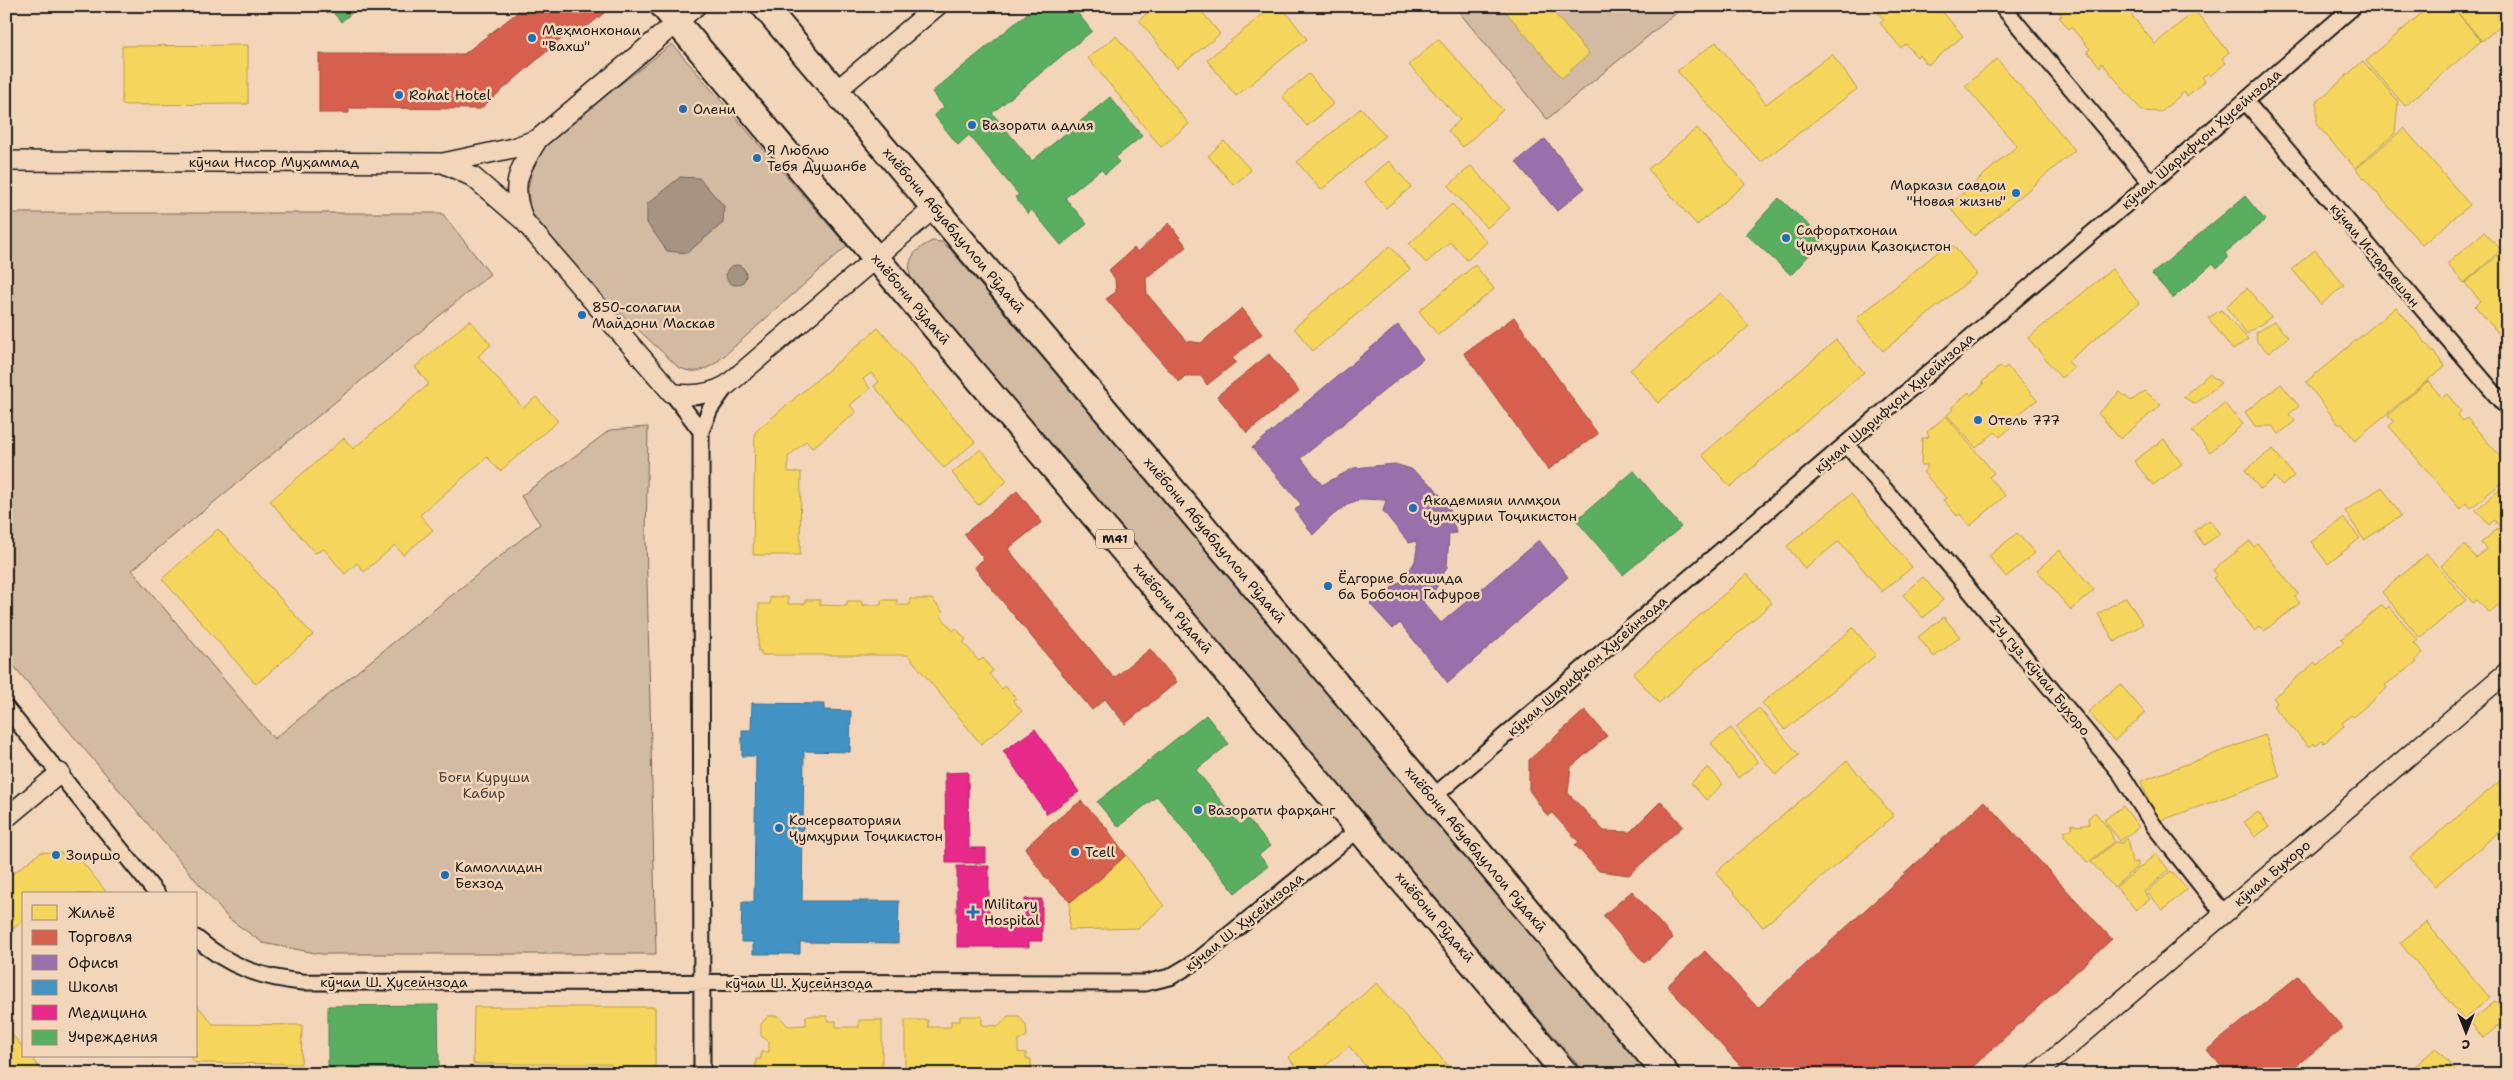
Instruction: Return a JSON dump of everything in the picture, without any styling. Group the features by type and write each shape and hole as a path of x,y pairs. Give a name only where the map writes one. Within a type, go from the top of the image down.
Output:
{"highway":[{"name":"хиёбони Абуабдуллои Рӯдакӣ","path":"764,6 1666,1074"},
{"name":"хиёбони Рӯдакӣ","path":"670,14 1566,1074"}],"street":[{"name":"кӯчаи Нисор Муҳаммад","path":"524,220 516,197 517,182 522,166 538,139 670,14 696,6"},
{"path":"836,91 937,6"},
{"path":"2002,6 2151,183"},
{"name":"кӯчаи Шарифҷон Ҳусейнзода","path":"1433,797 2151,183 2354,6"},
{"name":"кӯчаи Истаравшан","path":"2245,101 2507,408"},
{"name":"кӯчаи Нисор Муҳаммад","path":"6,161 443,163 507,150 538,139"},
{"path":"443,163 473,177 524,220 672,393 701,431"},
{"path":"702,1074 701,431 710,408 727,385 934,208"},
{"path":"672,393 702,395 727,385"},
{"name":"2-у гуз. кӯчаи Бухоро","path":"1846,444 1948,564 2121,774 2154,826 2224,914"},
{"name":"кӯчаи Бухоро","path":"2036,1074 2507,672"},
{"path":"6,708 155,892"},
{"path":"6,818 60,773"},
{"name":"кӯчаи Ш. Ҳусейнзода","path":"198,940 242,969 263,976 296,981 1133,984 1163,980 1178,974 1197,961 1360,828"}],"green space":[{"path":"1454,6 1685,6 1547,119"},
{"path":"672,44 847,246 716,363 697,371 688,371 678,367 597,291 530,212 528,189 532,169 543,145"},
{"name":"Боғи Куруши Кабир","path":"6,213 442,213 490,274 132,570 274,739 540,524 521,496 610,430 648,427 646,537 656,954 321,954 263,943 228,918 6,657"},
{"path":"932,241 942,242 949,248 1650,1074 1586,1074 913,289 910,273 911,260 918,250"}],"shaded area":[{"path":"680,177 699,178 724,206 723,223 687,253 667,251 647,223 647,204"},
{"path":"736,265 743,268 746,275 743,282 736,285 729,282 726,275 729,268"}],"building: Жильё":[{"path":"1156,6 1197,6 1220,34 1177,68 1139,20"},
{"path":"1273,6 1281,6 1307,39 1236,96 1207,60"},
{"path":"1501,6 1548,6 1589,54 1562,78"},
{"path":"1941,6 1940,9 1963,36 1928,65 1919,55 1917,57 1906,44 1901,48 1880,23 1884,20 1874,7"},
{"path":"2054,6 2124,6 2155,44 2195,11 2229,52 2222,58 2226,63 2210,76 2208,73 2202,77 2205,81 2187,96 2184,92 2161,112 2142,111 2102,63 2100,67 2087,51 2090,49 2071,27 2069,29 2059,17 2062,16"},
{"path":"2430,6 2452,6 2481,41 2405,106 2366,61"},
{"path":"2452,6 2507,6 2507,20 2482,41"},
{"path":"1116,36 1189,124 1161,147 1088,58"},
{"path":"1438,39 1503,110 1463,147 1448,131 1460,120 1409,65"},
{"path":"1716,42 1766,104 1832,54 1857,89 1761,162 1677,71"},
{"path":"248,45 248,104 122,105 122,46"},
{"path":"1997,59 2075,150 1974,236 1948,206 2017,146 1965,86"},
{"path":"2363,61 2398,101 2395,133 2355,168 2317,125 2317,102"},
{"path":"1309,74 1333,104 1307,126 1282,96"},
{"path":"1361,108 1385,136 1321,190 1297,162"},
{"path":"1697,128 1745,184 1697,225 1648,169"},
{"path":"2404,128 2470,205 2422,245 2356,169"},
{"path":"1224,141 1251,170 1234,185 1208,156"},
{"path":"1389,161 1411,187 1386,208 1364,182"},
{"path":"1471,166 1510,208 1487,228 1448,186"},
{"path":"1452,204 1487,242 1467,260 1450,242 1426,263 1409,244"},
{"path":"2484,232 2501,250 2464,283 2447,264"},
{"path":"1950,242 1977,274 1883,351 1856,319"},
{"path":"1390,246 1410,269 1313,351 1294,328"},
{"path":"2315,250 2344,285 2321,305 2292,269"},
{"path":"2504,250 2507,254 2505,341 2475,306 2480,301 2465,283"},
{"path":"1475,265 1494,289 1438,335 1419,311"},
{"path":"2112,269 2139,303 2068,361 2074,368 2061,378 2028,338"},
{"path":"2247,288 2271,317 2247,334 2226,307"},
{"path":"1721,293 1749,326 1658,403 1630,370"},
{"path":"2396,307 2445,366 2355,440 2341,423 2339,425 2306,382"},
{"path":"2221,310 2248,339 2233,350 2208,318"},
{"path":"470,320 491,345 478,356 523,408 536,397 558,421 500,471 487,457 420,515 433,530 403,555 395,545 364,572 357,563 345,574 324,549 315,553 270,501 344,438 353,449 429,384 415,367"},
{"path":"2274,322 2288,337 2269,353 2257,342 2256,333"},
{"path":"878,328 975,442 944,468 874,386 879,382 871,373 863,379 870,389 850,405 856,412 812,448 806,441 788,457 788,472 801,472 800,555 753,555 755,432"},
{"path":"1836,340 1864,372 1730,487 1702,455"},
{"path":"2000,366 2003,369 2007,366 2037,400 2015,417 2018,421 2000,437 1995,432 1976,448 1947,415 1953,410 1951,408 1969,392 1971,395 1984,384 1982,382"},
{"path":"2209,374 2221,383 2195,404 2183,397"},
{"path":"2428,381 2442,398 2447,394 2461,411 2458,415 2463,421 2467,418 2504,461 2500,464 2507,471 2507,478 2471,508 2466,503 2460,509 2389,426 2394,422 2388,415"},
{"path":"2281,384 2299,406 2289,414 2295,421 2279,434 2273,426 2255,426 2245,412"},
{"path":"2145,391 2161,405 2120,439 2098,413 2120,392 2131,401"},
{"path":"2224,403 2243,424 2210,452 2192,431"},
{"path":"1946,416 1994,473 1989,477 2005,496 1970,526 1960,514 1957,516 1943,500 1946,498 1923,472 1927,469 1927,465 1921,465 1922,438 1927,438 1929,436 1927,432"},
{"path":"2164,439 2182,464 2153,485 2134,461"},
{"path":"981,449 1007,481 978,505 952,473"},
{"path":"2273,449 2294,476 2282,486 2275,477 2260,489 2245,470"},
{"path":"2507,483 2507,607 2501,609 2498,605 2489,613 2477,600 2473,603 2441,566 2465,545 2476,558 2486,549 2481,543 2498,528 2501,532 2503,530 2494,520 2489,525 2476,510"},
{"path":"2382,487 2401,516 2364,540 2345,511"},
{"path":"1851,494 1912,567 1882,592 1839,541 1805,569 1787,546"},
{"path":"2343,518 2360,538 2328,564 2311,542"},
{"path":"2209,520 2220,534 2204,545 2194,531"},
{"path":"218,529 313,635 256,684 162,579"},
{"path":"2017,533 2035,553 2006,577 1989,556"},
{"path":"2250,541 2254,547 2258,544 2298,594 2295,597 2300,603 2264,631 2260,627 2255,631 2213,578 2217,575 2213,570"},
{"path":"2060,550 2094,590 2071,610 2037,570"},
{"path":"2427,554 2466,600 2420,638 2382,592"},
{"path":"1747,574 1772,603 1659,703 1633,674"},
{"path":"1923,577 1943,600 1923,618 1903,595"},
{"path":"770,597 788,597 788,604 805,604 805,600 820,600 820,605 847,606 847,601 862,601 862,605 881,605 881,600 897,600 897,605 910,605 910,599 932,599 943,612 940,615 953,631 956,628 966,640 963,642 979,661 983,658 993,671 989,674 1002,689 1005,686 1016,698 1013,700 1022,711 981,744 908,655 761,655 761,651 758,651 759,604 770,604"},
{"path":"2126,597 2143,624 2115,642 2098,614"},
{"path":"2382,605 2386,609 2389,606 2418,640 2414,643 2423,653 2415,660 2417,662 2385,685 2387,688 2353,717 2351,715 2342,723 2344,726 2324,743 2322,741 2316,746 2314,743 2309,747 2273,706 2277,702 2273,698 2315,662 2317,665 2344,642 2341,639"},
{"path":"1944,617 1960,637 1934,657 1918,637"},
{"path":"1853,628 1876,655 1785,730 1762,703"},
{"path":"2120,684 2145,713 2114,741 2088,712"},
{"path":"1759,708 1799,755 1776,775 1736,727"},
{"path":"1731,728 1758,762 1738,778 1711,743"},
{"path":"2265,735 2280,777 2157,822 2141,781"},
{"path":"1847,761 1894,816 1763,927 1716,872"},
{"path":"1708,767 1723,784 1706,800 1691,783"},
{"path":"2507,775 2507,825 2435,886 2410,857"},
{"path":"2123,806 2139,827 2120,841 2104,820"},
{"path":"2095,812 2110,831 2114,841 2088,863 2064,836 2064,832 2073,828 2071,824 2078,826 2089,824 2088,818"},
{"path":"2258,812 2269,827 2255,837 2244,822"},
{"path":"2127,838 2132,863 2138,862 2138,866 2114,887 2091,862 2115,842 2122,843"},
{"path":"41,852 76,854 106,892 22,892 22,922 6,934 6,879"},
{"path":"2156,854 2169,870 2144,892 2150,899 2136,910 2116,887"},
{"path":"1126,855 1164,906 1138,928 1069,930 1070,902 1099,880"},
{"path":"2171,871 2187,889 2163,910 2147,892"},
{"path":"2426,922 2490,998 2464,1019 2400,943"},
{"path":"1377,983 1453,1072 1372,1074 1349,1046 1316,1074 1302,1074 1288,1057"},
{"path":"2496,1001 2507,1015 2507,1019 2483,1038 2470,1022"},
{"path":"198,1006 213,1024 302,1025 301,1064 195,1063 191,1058 198,1058"},
{"path":"474,1007 655,1007 655,1074 611,1074 611,1064 473,1064"},
{"path":"768,1016 779,1016 788,1026 806,1025 806,1016 827,1016 827,1021 836,1021 836,1027 859,1027 859,1020 882,1020 882,1074 756,1074 756,1059 761,1059 761,1052 769,1052 769,1041 761,1036 761,1024"},
{"path":"960,1016 982,1016 982,1025 999,1026 1008,1016 1019,1016 1026,1025 1027,1036 1018,1041 1018,1052 1026,1053 1026,1059 1031,1059 1031,1074 905,1074 905,1020 928,1020 928,1027 951,1027 951,1021 960,1021"},
{"path":"6,1027 22,1047 22,1058 32,1058 44,1074 6,1074"},
{"path":"2436,1048 2458,1074 2406,1074"}],"building: Торговля":[{"path":"515,6 607,6 609,9 577,35 573,29 480,109 349,108 349,113 319,113 319,54 464,54 518,12"},
{"path":"1169,223 1187,247 1146,278 1147,294 1187,341 1201,343 1242,308 1262,334 1232,358 1236,362 1207,385 1201,376 1185,376 1179,382 1106,299 1116,292 1115,279 1109,270 1134,248 1138,252"},
{"path":"1514,317 1598,434 1548,470 1464,353"},
{"path":"1269,354 1299,391 1247,433 1217,396"},
{"path":"1017,491 1042,522 1008,549 1114,678 1150,649 1177,682 1125,724 1105,699 1092,710 974,567 984,559 964,534"},
{"path":"1585,710 1607,736 1571,767 1568,793 1604,831 1630,832 1661,801 1683,826 1629,875 1599,871 1575,845 1579,842 1552,813 1548,817 1529,790 1529,760"},
{"name":"Tcell","path":"1081,801 1105,826 1126,855 1099,880 1070,902 1045,877 1025,848 1051,824"},
{"path":"1984,801 2112,939 1965,1074 1748,1074 1667,986 1705,951 1758,1008"},
{"path":"1632,891 1673,938 1644,963 1603,916"},
{"path":"2298,976 2343,1028 2286,1074 2228,1074 2207,1050"}],"building: Офисы":[{"path":"1545,139 1585,188 1557,211 1516,162"},
{"path":"1398,325 1423,359 1301,458 1322,485 1354,468 1395,464 1411,469 1433,486 1450,509 1456,533 1449,534 1447,567 1435,590 1423,602 1441,623 1539,540 1568,577 1448,683 1400,623 1393,629 1370,604 1405,578 1415,561 1417,548 1416,541 1409,543 1383,511 1386,500 1363,499 1350,503 1333,515 1313,535 1295,510 1301,504 1252,448"}],"building: Школы":[{"name":"Консерваторияи Ҷумҳурии Тоҷикистон","path":"752,703 824,704 824,710 851,711 850,752 804,751 802,901 899,901 898,943 800,942 800,954 753,954 753,942 741,942 742,902 754,902 756,756 742,756 742,730 751,730"}],"building: Медицина":[{"path":"1035,729 1079,792 1047,814 1003,751"},
{"name":"Military Hospital","path":"968,772 969,848 986,848 986,863 946,863 945,773"},
{"name":"Military Hospital","path":"957,866 989,866 989,926 1025,926 1025,899 1042,899 1042,941 1029,941 1029,947 957,947"}],"building: Учреждения":[{"path":"328,6 360,6 341,22"},
{"name":"Вазорати адлия","path":"1036,6 1072,6 1092,31 992,113 1032,161 1110,97 1142,136 1115,158 1119,162 1105,174 1101,169 1065,198 1087,224 1061,245 1032,210 1028,214 1015,197 1019,195 969,135 958,145 934,115 944,107 932,92"},
{"path":"2245,196 2265,220 2225,253 2228,258 2217,268 2213,263 2173,298 2152,274"},
{"path":"1779,198 1824,239 1791,275 1746,234"},
{"path":"1634,471 1681,527 1623,575 1576,520"},
{"name":"Вазорати фарҳанг","path":"1206,715 1229,744 1196,770 1240,825 1248,819 1270,846 1259,855 1268,866 1235,893 1157,796 1118,827 1097,802"},
{"path":"438,1005 439,1068 328,1069 328,1006"}],"place":[{"name":"Меҳмонхонаи \"Вахш\"","path":"532,38"},
{"name":"Rohat Hotel","path":"399,95"},
{"name":"Олени","path":"683,109"},
{"name":"Вазорати адлия","path":"972,125"},
{"name":"Я Люблю Тебя Душанбе","path":"757,158"},
{"name":"Маркази савдои \"Новая жизнь\"","path":"2016,193"},
{"name":"Сафоратхонаи Ҷумҳурии Қазоқистон","path":"1786,238"},
{"name":"850-солагии Майдони Маскав","path":"582,315"},
{"name":"Отель 777","path":"1978,420"},
{"name":"Академияи илмҳои Ҷумҳурии Тоҷикистон","path":"1413,508"},
{"name":"Ёдгорие бахшида ба Бобочон Гафуров","path":"1328,586"},
{"name":"Вазорати фарҳанг","path":"1198,810"},
{"name":"Консерваторияи Ҷумҳурии Тоҷикистон","path":"779,828"},
{"name":"Tcell","path":"1075,852"},
{"name":"Зоиршо","path":"56,855"},
{"name":"Камоллидин Бехзод","path":"445,875"},
{"name":"Military Hospital","path":"973,912"}]}
